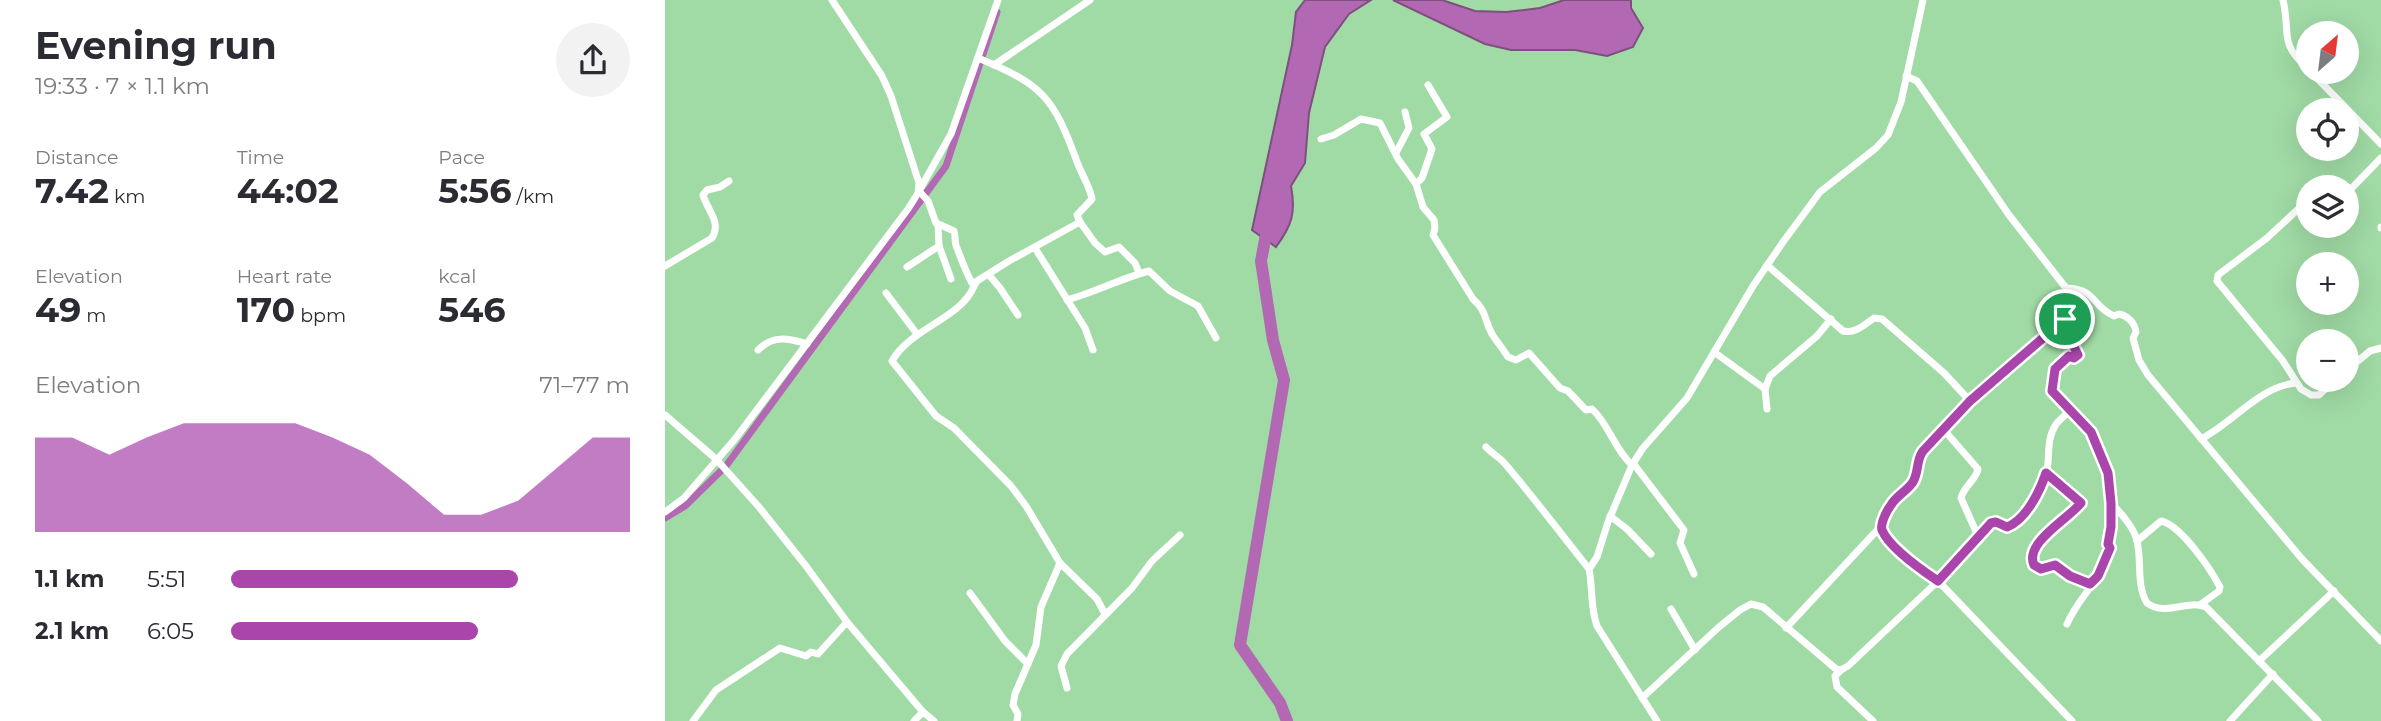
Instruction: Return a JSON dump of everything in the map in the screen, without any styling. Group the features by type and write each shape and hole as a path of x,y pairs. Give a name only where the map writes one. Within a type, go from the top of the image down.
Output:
{"street":[{"path":"832,0 882,76 891,96 918,176 921,194 938,225 939,246 951,279"},
{"path":"665,512 684,498 718,461 921,194 951,134 998,0"},
{"path":"992,64 1090,0"},
{"path":"1589,569 1597,557 1643,448 1684,403 1820,192 1884,140 1896,117 1909,77 1923,0"},
{"path":"2283,0 2287,43 2296,58"},
{"path":"979,59 1043,94 1062,121 1092,195 1091,201 1077,215 1080,222 1105,252 1119,247 1135,263 1139,273"},
{"path":"1786,628 1882,525 1888,508 1912,483 1920,454 1970,401 2070,312 2071,302 2066,288 1909,77"},
{"path":"2323,84 2381,144"},
{"path":"1416,184 1422,178 1432,149 1424,134 1447,117 1428,85"},
{"path":"1396,153 1409,128 1405,112"},
{"path":"1321,139 1326,140 1361,119 1380,122 1416,184 1423,207 1434,220 1433,235 1473,299 1483,307 1492,334 1508,358 1516,360 1529,353 1560,388 1568,391 1586,410 1592,409 1598,415 1611,437 1684,530 1680,541 1694,574"},
{"path":"2359,181 2381,158"},
{"path":"665,267 712,238 716,226 703,195 707,190 720,187 729,181"},
{"path":"2296,211 2216,278 2218,284 2283,361 2296,381"},
{"path":"1080,222 977,281 971,294 961,304 917,334 894,358 893,364 936,416 954,428 1011,486 1060,563 1097,599 1105,614"},
{"path":"938,225 954,231 955,246 966,265 969,281 974,286"},
{"path":"907,267 939,246"},
{"path":"1035,248 1086,328 1093,350"},
{"path":"1770,266 1843,331 1859,329 1874,318 1882,319 1944,373 1970,401"},
{"path":"1067,300 1139,273 1152,273 1170,291 1198,306 1216,338"},
{"path":"989,275 1018,315"},
{"path":"2066,288 2083,290 2105,312 2114,316 2125,315 2134,323 2136,332 2133,338 2141,366 2302,559 2381,641"},
{"path":"886,293 917,334"},
{"path":"1766,409 1765,389 1773,372 1811,342 1831,319"},
{"path":"2065,319 2065,329 2078,355 2074,358 2069,356 2055,369 2051,388 2091,432 2108,473 2111,503 2111,527 2108,537 2110,548 2098,576 2090,584 2067,624"},
{"path":"758,350 766,342 783,339 807,344"},
{"path":"2359,360 2370,351 2381,348"},
{"path":"1717,354 1765,389"},
{"path":"2201,439 2274,388 2296,383"},
{"path":"2305,392 2315,396 2323,392"},
{"path":"1873,721 1837,687 1835,676 1938,581 1994,521 2007,527 2015,523 2037,494 2046,473 2053,431 2071,410"},
{"path":"665,415 727,471 806,566 847,622 923,712 934,721"},
{"path":"1944,430 1978,469 1977,475 1966,486 1961,498 1978,536"},
{"path":"1486,447 1503,461 1589,569 1592,611 1597,625 1645,696 1657,721"},
{"path":"2046,473 2081,503 2034,546 2031,560 2037,568 2055,565 2070,576 2090,584"},
{"path":"2111,503 2129,524 2137,541 2142,591 2147,603 2161,610 2201,604 2220,591 2210,570 2175,529 2161,521 2137,541"},
{"path":"1613,518 1651,554"},
{"path":"1882,525 1884,533 1906,557 1938,581 2072,721"},
{"path":"1067,688 1062,671 1065,657 1132,588 1151,561 1180,535"},
{"path":"1017,721 1018,715 1013,700 1037,639 1044,599 1060,563"},
{"path":"2259,661 2334,591"},
{"path":"970,593 1005,641 1028,664"},
{"path":"1645,696 1740,610 1751,604 1763,607 1840,670"},
{"path":"2201,604 2213,613 2318,721"},
{"path":"1671,609 1695,650"},
{"path":"693,721 716,690 780,649 806,656 811,652 818,654 847,622"},
{"path":"2230,721 2273,674"},
{"path":"913,721 923,712"}],"shaded area":[{"path":"1305,0 1371,0 1349,14 1325,47 1309,113 1305,163 1291,186 1291,218 1276,247 1252,230 1292,45 1296,12"},
{"path":"1393,0 1442,0 1475,11 1506,12 1540,8 1564,0 1631,0 1631,8 1643,28 1633,47 1607,56 1575,50 1511,50 1485,44"}],"waterway":[{"path":"665,518 685,506 726,466 946,166 997,12"},
{"path":"1268,224 1261,261 1273,340 1284,380 1240,645 1280,703 1287,721"}],"route":[{"path":"2065,319 2065,329 2078,355 2074,358 2069,356 2055,369 2052,391 2091,432 2110,484 2110,548 2098,576 2090,584 2070,576 2055,565 2037,568 2031,560 2034,546 2081,503 2046,473 2037,494 2015,523 2007,527 1994,521 1991,523 1938,581 1906,557 1884,533 1882,525 1888,508 1912,483 1920,454 1970,401 2065,319"}]}
